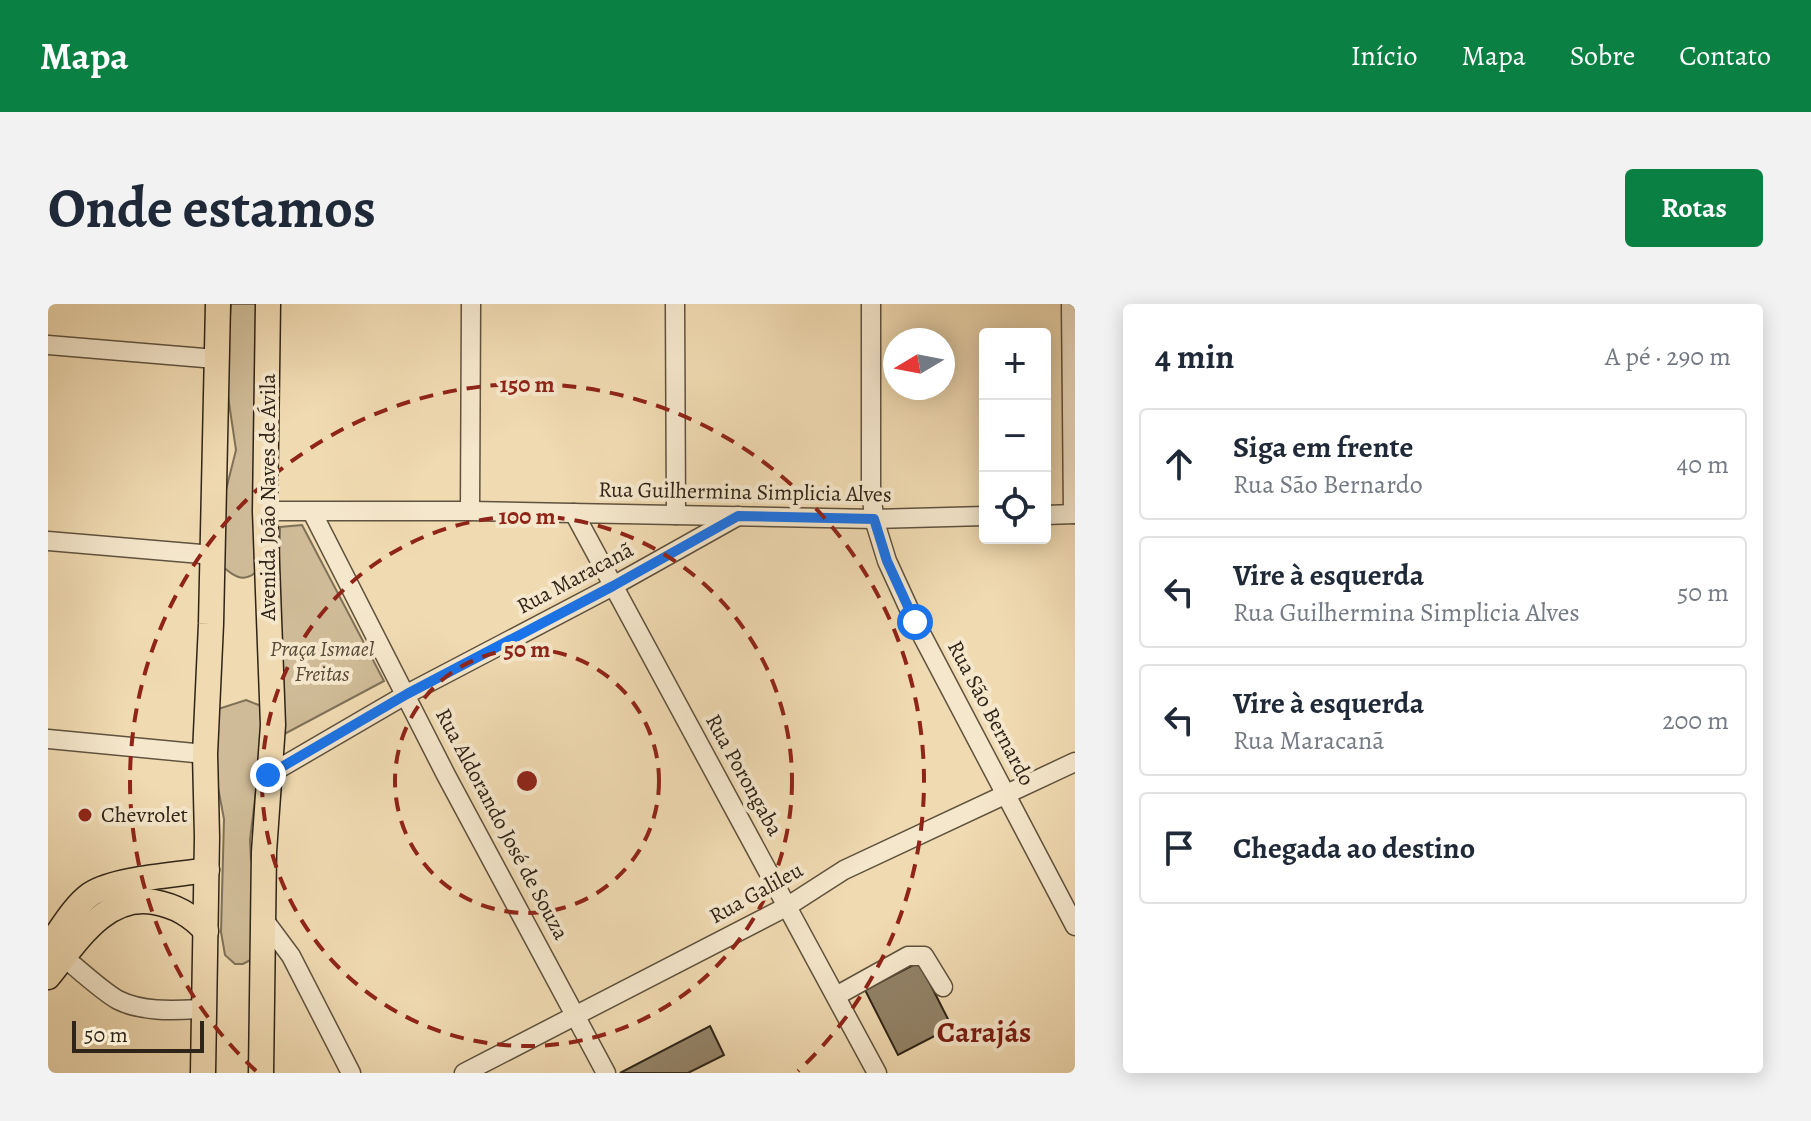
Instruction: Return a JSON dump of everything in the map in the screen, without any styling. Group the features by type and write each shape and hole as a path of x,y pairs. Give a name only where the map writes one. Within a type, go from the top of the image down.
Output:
{"main road":[{"path":"203,1073 207,870 205,754 218,304"},
{"name":"Avenida João Naves de Ávila","path":"261,1073 264,852 273,725 265,511 268,304"},
{"path":"48,977 52,949 80,905 99,890 130,881 207,870"},
{"path":"52,949 120,904 139,899 182,910 206,931"}],"street":[{"path":"470,511 471,304"},
{"path":"675,304 676,515"},
{"name":"Rua São Bernardo","path":"871,304 874,519 895,582 1075,926"},
{"path":"1051,515 1074,514 1071,304"},
{"path":"48,345 216,359"},
{"name":"Rua Guilhermina Simplicia Alves","path":"265,511 470,511 874,519 979,516"},
{"name":"Rua Aldorando José de Souza","path":"312,512 446,775 606,1073"},
{"name":"Rua Porongaba","path":"574,513 877,1073"},
{"name":"Rua Maracanã","path":"268,775 407,694 613,586 738,516"},
{"path":"48,541 213,555"},
{"path":"48,739 205,754"},
{"name":"Rua Galileu","path":"464,1073 788,906 844,870 1075,762"},
{"path":"265,921 291,956 351,1073"},
{"path":"52,949 118,1000 167,1011 205,1009"},
{"path":"836,996 908,956 924,956 943,987"}],"green space":[{"path":"231,304 263,304 256,572 242,578 221,565 224,498 236,450 225,376"},
{"name":"Praça Ismael Freitas","path":"302,525 384,681 275,739 280,527"},
{"path":"246,700 266,708 250,840 255,872 256,957 243,964 235,964 225,955 221,932 224,819 208,735 218,709"}],"building":[{"path":"919,962 952,1027 898,1055 865,990"},
{"path":"710,1026 724,1055 688,1073 620,1073"}],"place":[{"name":"Chevrolet","path":"85,815"}],"district":[{"name":"Carajás","path":"984,1032"}],"route":[{"path":"268,775 407,694 613,586 738,516 874,519 895,582 915,622"}]}
